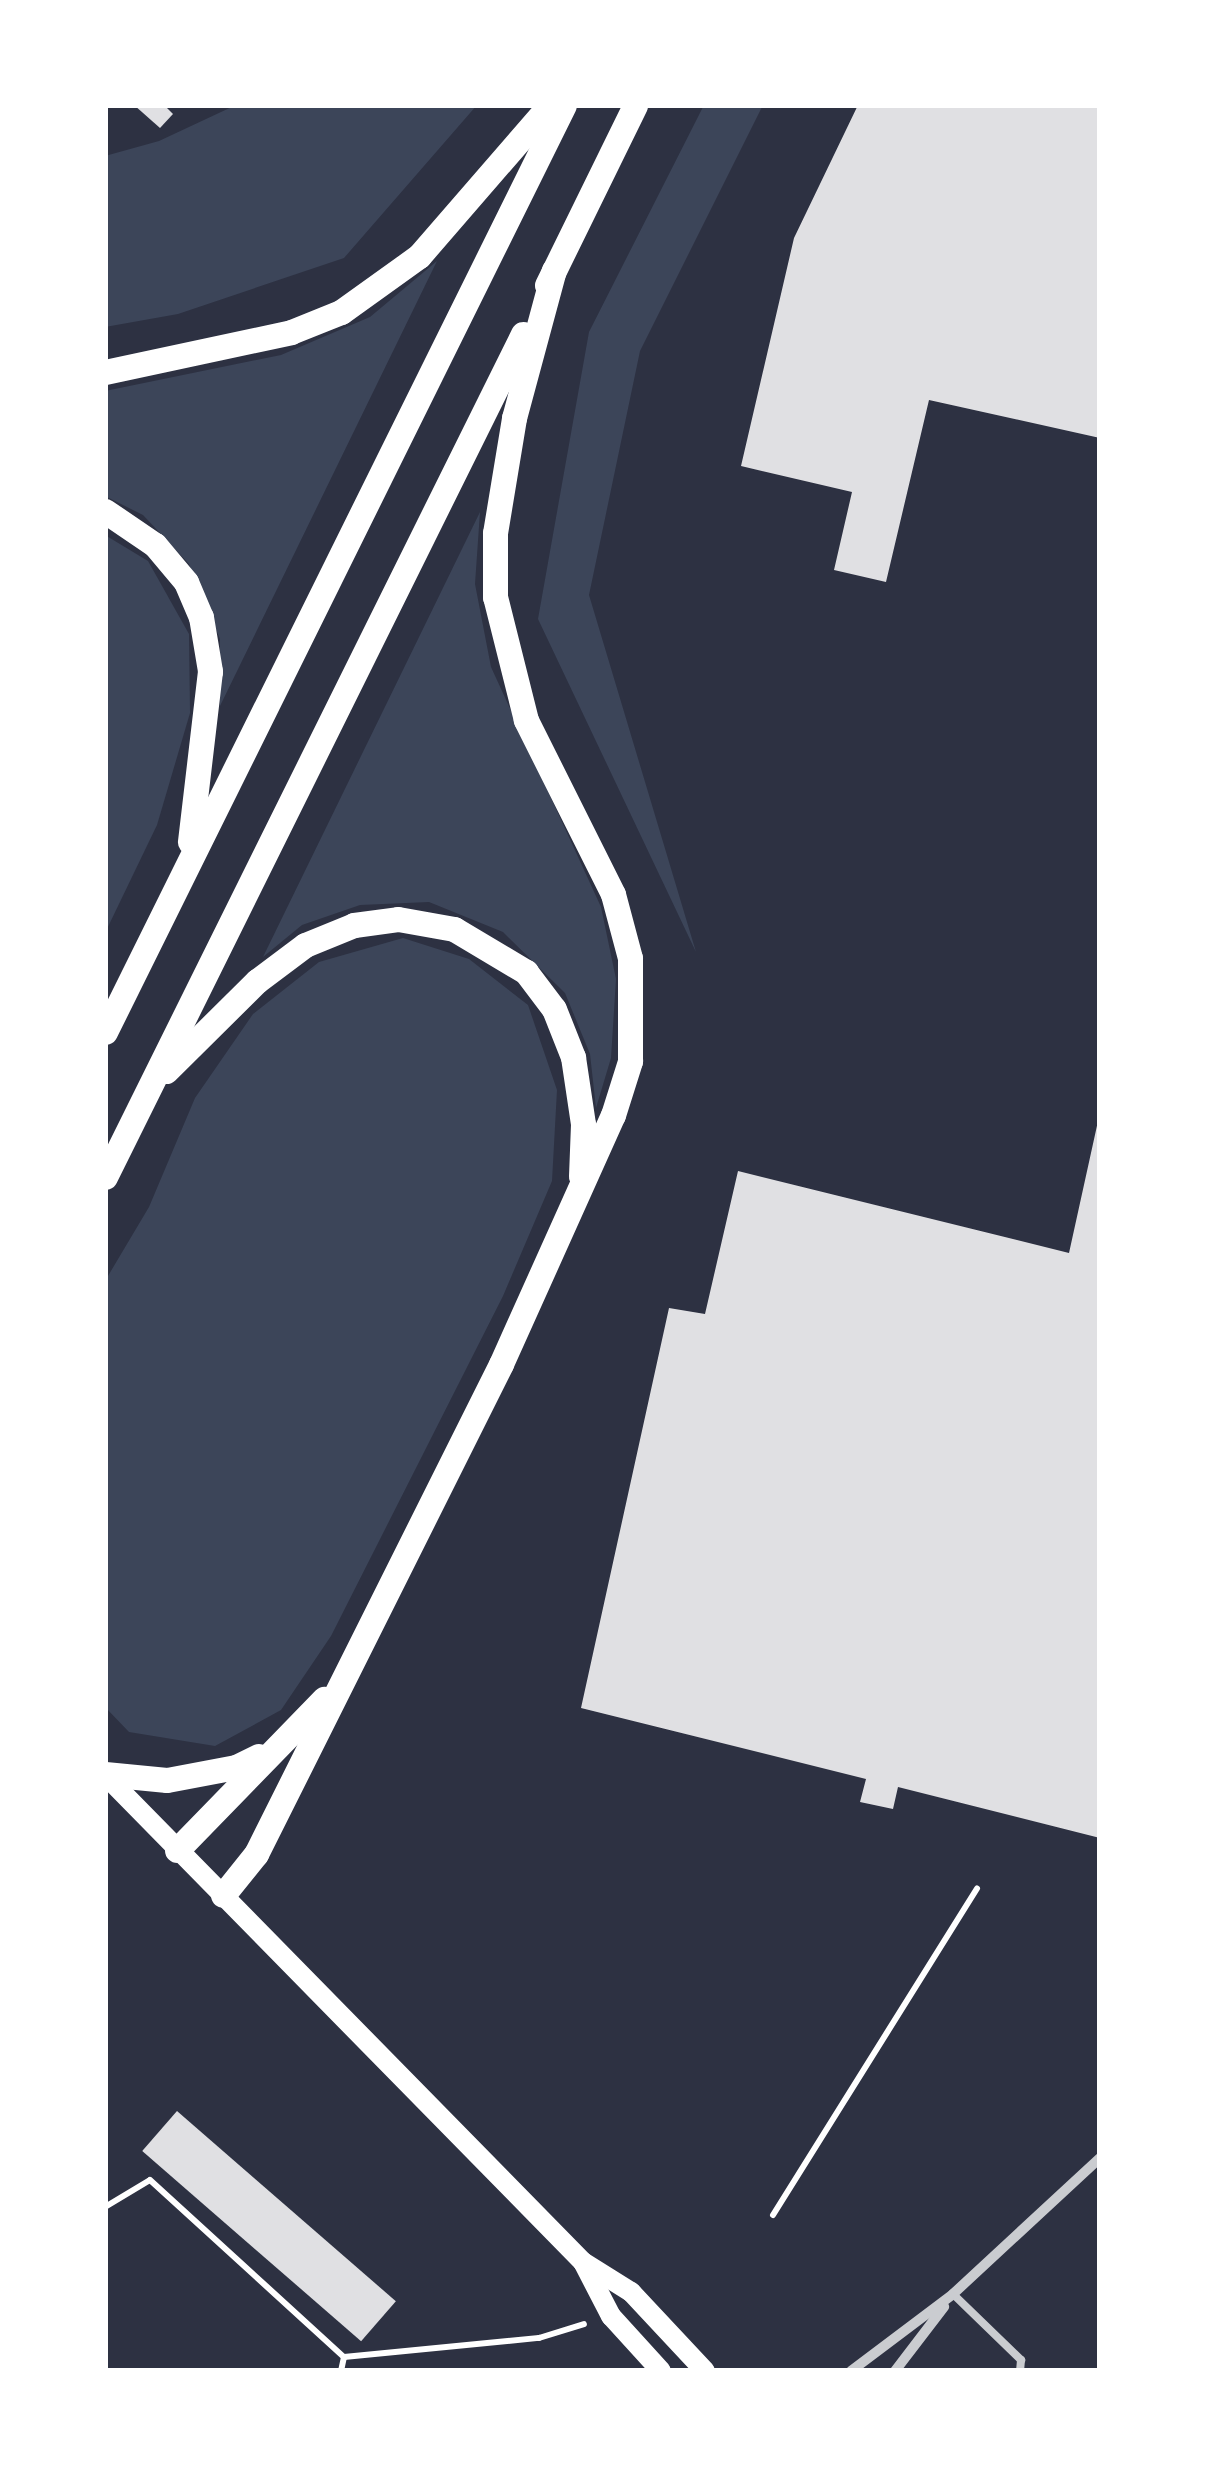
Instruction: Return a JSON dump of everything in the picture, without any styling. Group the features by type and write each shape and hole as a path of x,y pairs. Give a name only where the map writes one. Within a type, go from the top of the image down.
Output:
{"main road":[{"path":"105,372 291,332 341,312 419,256 550,105"},
{"path":"105,1032 564,105"},
{"path":"105,1177 636,105"},
{"path":"223,1896 256,1854 580,1192 630,1062 630,958 613,894 526,720 495,598 496,532 514,418 554,270"},
{"path":"105,510 155,545 186,582 202,617 210,671 184,872"},
{"path":"152,1084 257,981 305,944 354,925 398,919 454,929 526,972 554,1008 573,1057 583,1124 580,1192"},
{"path":"177,1850 338,1684"},
{"path":"105,1774 167,1780 236,1767 268,1752"},
{"path":"105,1774 583,2262 631,2292 705,2371"},
{"path":"583,2262 611,2316 661,2371"}],"street":[{"path":"851,2371 953,2294 1100,2158"},
{"path":"895,2371 953,2294"}],"lane":[{"path":"953,2294 1021,2360 1020,2371"}],"path":[{"path":"774,2214 977,1890"},
{"path":"105,2207 150,2180 344,2357 539,2338 611,2316"},
{"path":"341,2371 344,2357"}],"shaded area":[{"path":"236,105 477,105 344,258 178,314 105,327 105,156 159,141"},
{"path":"704,105 763,105 640,351 589,595 696,952 538,619 589,332"},
{"path":"437,261 220,706 220,639 189,564 143,515 105,496 105,391 281,355 370,317"},
{"path":"480,512 475,584 491,667 601,907 616,979 611,1058 596,1108 590,1054 565,993 503,932 429,902 360,905 302,925 263,957"},
{"path":"105,535 148,561 189,634 190,713 157,825 105,933"},
{"path":"403,938 469,959 528,1005 557,1090 552,1181 503,1296 331,1636 281,1710 215,1746 129,1732 105,1707 105,1281 149,1207 195,1098 253,1014 319,962"}],"building":[{"path":"134,105 164,105 173,114 160,128"},
{"path":"858,105 1100,105 1100,438 929,400 886,582 834,570 852,492 741,466 794,238"},
{"path":"1100,1112 1100,1838 898,1787 893,1809 860,1802 866,1779 581,1708 669,1308 705,1314 738,1171 1069,1253"},
{"path":"177,2111 396,2301 361,2341 142,2151"}]}
